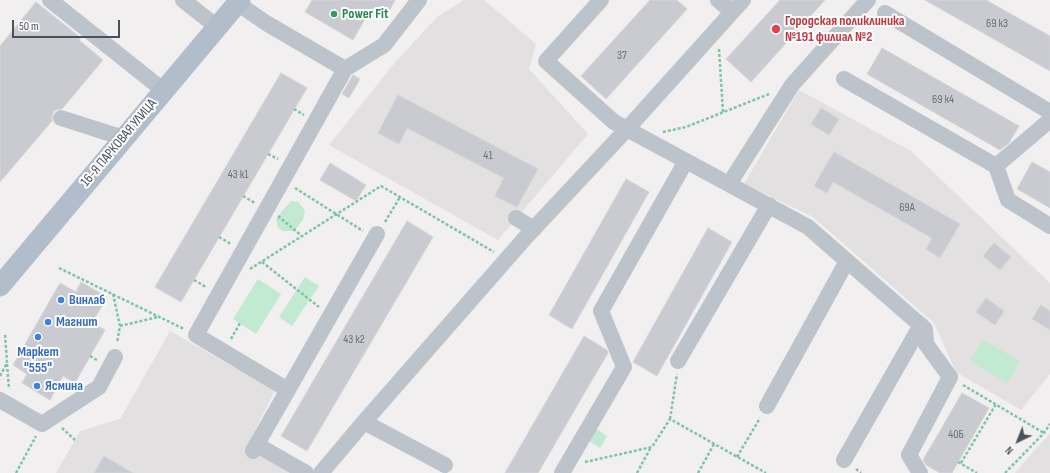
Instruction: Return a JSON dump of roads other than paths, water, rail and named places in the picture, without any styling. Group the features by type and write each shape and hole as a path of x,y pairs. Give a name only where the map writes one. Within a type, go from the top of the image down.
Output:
{"main road":[{"name":"16-Я ПАРКОВАЯ УЛИЦА","path":"0,286 239,1"}],"lane":[{"path":"50,0 163,90"},
{"path":"183,0 217,27"},
{"path":"288,390 196,335 345,69 384,45 419,0"},
{"path":"601,0 546,61 614,122 808,227 924,329 926,344 950,377 909,455 920,473"},
{"path":"718,0 732,12"},
{"path":"321,473 534,229 634,132 718,28 743,0"},
{"path":"729,184 792,85 812,58 868,0"},
{"path":"239,1 266,23 345,69"},
{"path":"885,12 1050,112"},
{"path":"844,79 996,166 1008,200 1050,226"},
{"path":"61,118 124,138"},
{"path":"996,166 1050,120"},
{"path":"564,470 624,367 601,311 686,161"},
{"path":"678,361 769,205"},
{"path":"516,218 534,229"},
{"path":"306,473 255,448 377,234"},
{"path":"767,406 847,261"},
{"path":"844,460 921,325"},
{"path":"5,403 42,424 99,386 115,357"},
{"path":"364,422 445,465"}],"place":[{"name":"Power Fit","path":"334,14"},
{"name":"Городская поликлиника №191 филиал №2","path":"776,29"},
{"name":"Винлаб","path":"61,300"},
{"name":"Магнит","path":"48,322"},
{"name":"Маркет \"555\"","path":"38,337"},
{"name":"Ясмина","path":"37,386"}]}
